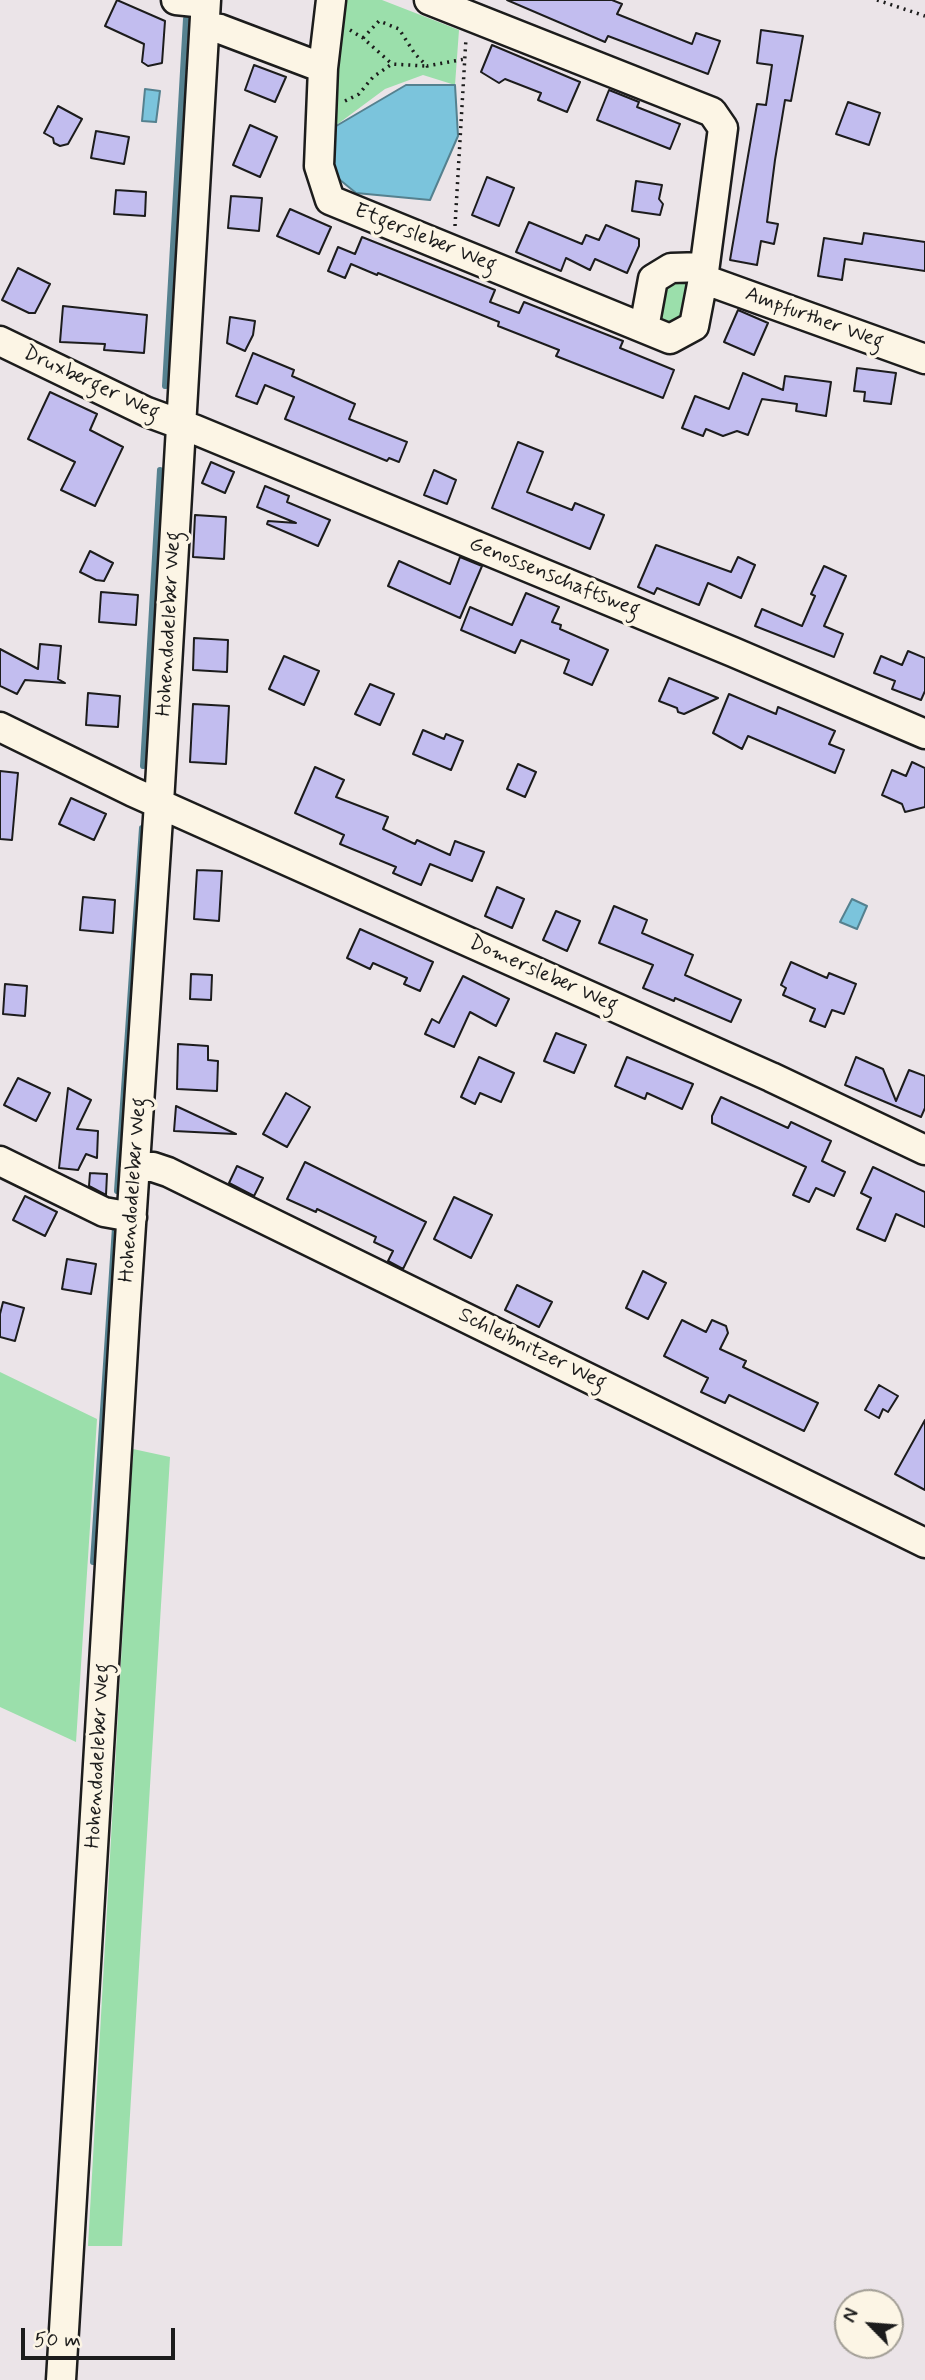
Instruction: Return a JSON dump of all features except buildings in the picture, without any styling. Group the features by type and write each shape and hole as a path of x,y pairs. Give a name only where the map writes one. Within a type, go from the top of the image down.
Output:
{"street":[{"path":"176,0 205,10 220,29 323,68"},
{"name":"Etgersleber Weg","path":"330,9 323,68 319,166 330,201 670,339 694,326 704,273 723,128 712,112 429,0"},
{"name":"Hohendodeleber Weg","path":"61,2380 182,425 205,10"},
{"path":"644,328 653,279 671,268 704,273"},
{"name":"Ampfurther Weg","path":"704,273 925,359"},
{"name":"Druxberger Weg","path":"0,341 147,412 182,425"},
{"name":"Genossenschaftsweg","path":"182,425 707,641 925,734"},
{"name":"Domersleber Weg","path":"0,727 159,803 771,1077 925,1150"},
{"path":"0,1161 104,1212 132,1217"},
{"name":"Schleibnitzer Weg","path":"136,1166 153,1167 168,1172 925,1544"}],"path":[{"path":"877,0 925,16"},
{"path":"330,9 392,64"},
{"path":"454,251 467,15"},
{"path":"363,38 379,21 399,29 415,54 427,66"},
{"path":"322,102 343,103 359,94 373,77 392,64 427,66 465,59"}],"green space":[{"path":"344,0 382,0 459,30 455,85 423,75 385,89 331,129"},
{"path":"668,277 683,279 691,284 685,323 669,328 656,317"},
{"path":"0,1372 97,1419 76,1742 0,1707"},
{"path":"133,1449 170,1457 122,2246 88,2246"}],"water":[{"path":"406,85 455,85 458,136 430,200 356,193 334,175 331,129"},
{"path":"145,89 160,91 156,122 142,121"},
{"path":"852,899 867,906 857,929 840,922"}],"waterway":[{"path":"165,386 186,19"},
{"path":"143,766 160,470"},
{"path":"117,1191 142,828"},
{"path":"93,1562 115,1227"}]}
